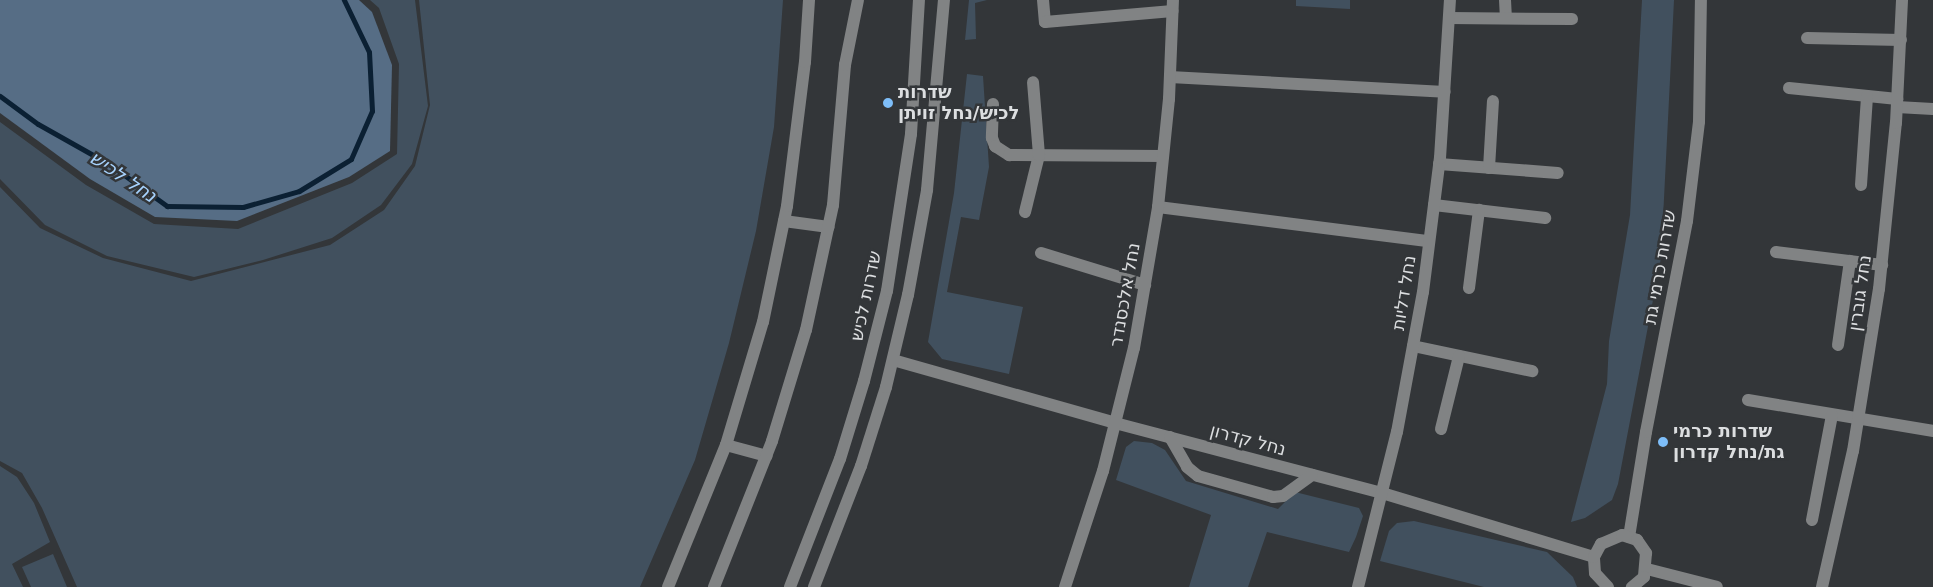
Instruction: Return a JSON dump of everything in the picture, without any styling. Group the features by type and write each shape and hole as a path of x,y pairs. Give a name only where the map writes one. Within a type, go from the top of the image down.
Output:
{"street":[{"path":"668,587 726,444 763,322 784,221 805,62 809,0"},
{"path":"714,587 767,456 806,330 829,228 839,161 845,65 858,0"},
{"name":"שדרות לכיש","path":"790,587 840,459 864,381 886,291 911,134 919,0"},
{"path":"814,587 849,502 893,360 927,190 944,0"},
{"path":"1043,0 1045,22 1173,5"},
{"name":"נחל דליות","path":"1358,587 1382,493 1413,346 1439,164 1450,0"},
{"path":"1505,0 1506,18"},
{"name":"שדרות כרמי גת","path":"1630,537 1646,432 1686,221 1699,122 1701,0"},
{"name":"נחל גוברין","path":"1822,587 1837,531 1858,419 1882,265 1897,103 1902,0"},
{"name":"נחל אלכסנדר","path":"1065,587 1104,471 1134,348 1158,207 1170,77 1173,5"},
{"path":"1450,18 1572,19"},
{"path":"1807,38 1901,40"},
{"path":"1170,77 1445,92"},
{"path":"1024,212 1038,155 1033,82"},
{"path":"1789,88 1867,96 1933,109"},
{"path":"1861,185 1867,96"},
{"path":"1488,168 1493,101"},
{"path":"993,104 995,146 1009,155 1163,156"},
{"path":"1439,164 1558,173"},
{"path":"1434,205 1545,218"},
{"path":"1158,207 1429,241"},
{"path":"1469,288 1480,210"},
{"path":"784,221 829,228"},
{"path":"1776,252 1882,265"},
{"path":"1041,253 1145,285"},
{"path":"1838,345 1850,261"},
{"path":"1413,346 1532,371"},
{"path":"1441,429 1459,356"},
{"name":"נחל קדרון","path":"893,360 1170,438 1382,493 1594,557"},
{"path":"1748,400 1933,431"},
{"path":"1812,520 1832,415"},
{"path":"1170,438 1187,467 1198,476 1273,497 1283,496 1312,475"},
{"path":"726,444 767,456"},
{"path":"1608,587 1595,573 1594,557 1607,539 1630,537 1646,553 1647,569 1644,577 1632,587"},
{"path":"1647,569 1717,587"}],"shaded area":[{"path":"0,0 359,0 372,12 392,65 390,151 349,177 237,221 155,217 90,179 0,113"},
{"path":"370,0 415,0 428,106 412,164 381,205 332,238 263,260 194,277 107,256 45,225 0,179 0,122 86,185 154,224 238,229 352,183 397,154 399,64 379,8"},
{"path":"419,0 783,0 774,127 756,231 729,343 695,460 640,587 77,587 42,508 22,473 0,461 0,187 40,228 103,258 191,281 330,245 384,210 415,166 430,105"},
{"path":"969,0 987,0 975,3 976,39 965,40"},
{"path":"1296,0 1350,0 1350,9 1296,6"},
{"path":"1642,0 1674,0 1661,258 1618,484 1612,500 1585,518 1571,522 1607,384 1609,341 1630,215"},
{"path":"967,74 983,76 989,167 979,220 961,217 947,292 1023,307 1009,374 942,359 928,342 954,193"},
{"path":"1134,441 1152,443 1165,450 1186,481 1278,509 1295,492 1359,508 1363,516 1349,552 1267,532 1248,587 1189,587 1211,515 1116,480 1126,447"},
{"path":"0,466 17,477 34,503 50,542 12,564 23,587 0,587"},
{"path":"1414,521 1547,552 1573,577 1577,587 1484,587 1380,561 1389,531 1397,523"},
{"path":"53,554 67,587 31,587 22,567"}],"waterway":[{"name":"נחל לכיש","path":"0,96 38,124 109,164 167,206 243,207 299,191 351,159 372,111 369,52 344,0"}],"place":[{"name":"שדרות לכיש/נחל זויתן","path":"888,103"},
{"name":"שדרות כרמי גת/נחל קדרון","path":"1663,442"}]}
